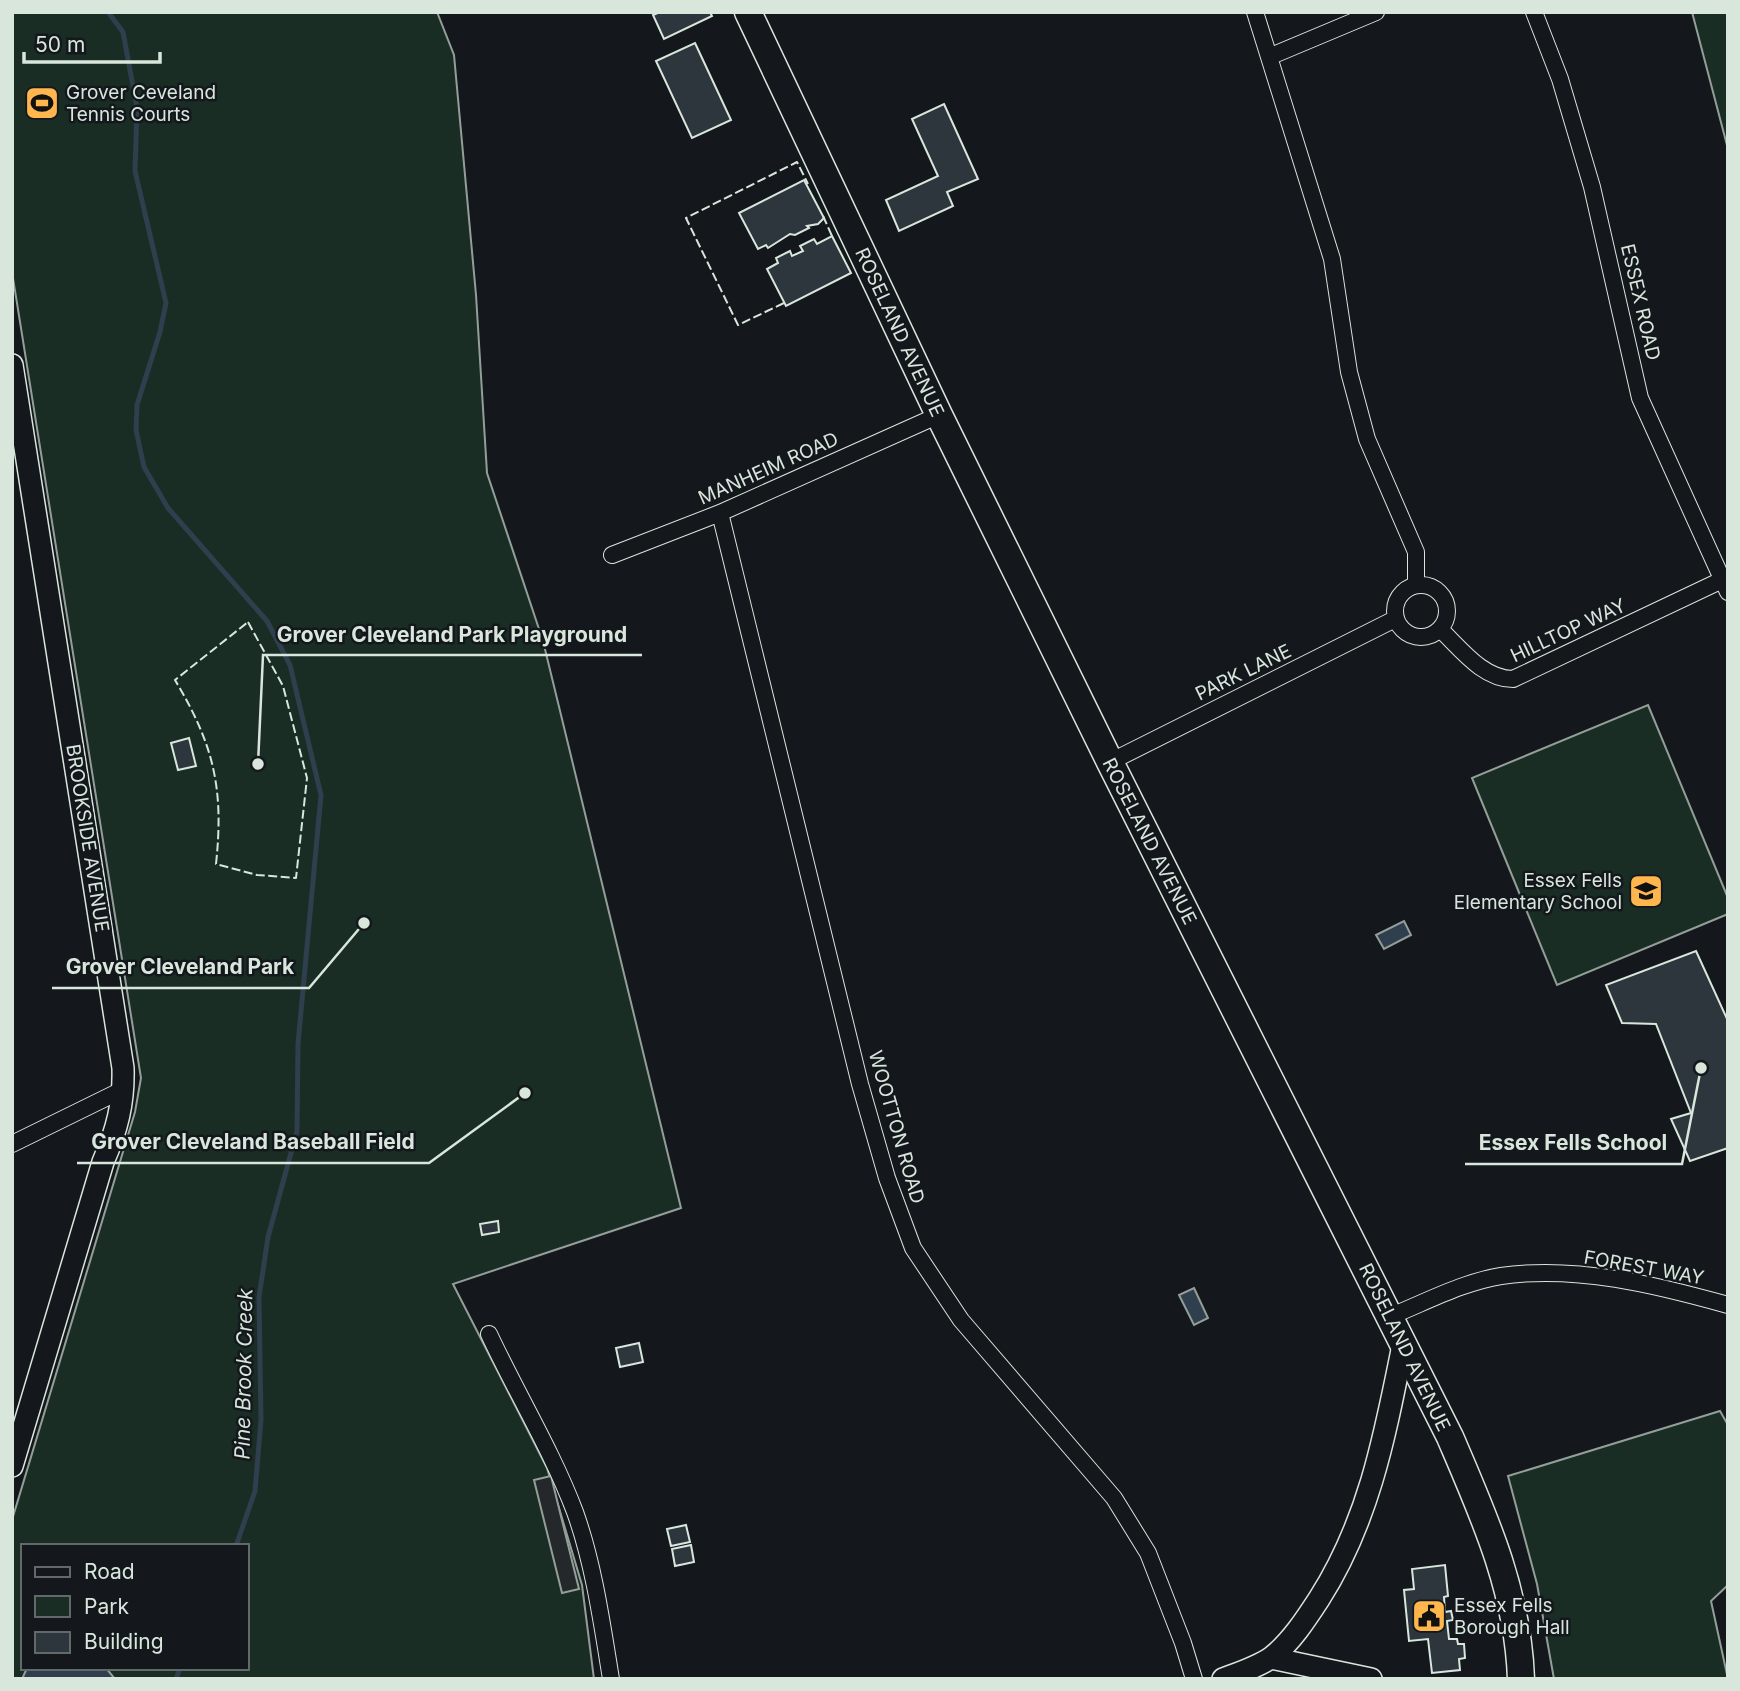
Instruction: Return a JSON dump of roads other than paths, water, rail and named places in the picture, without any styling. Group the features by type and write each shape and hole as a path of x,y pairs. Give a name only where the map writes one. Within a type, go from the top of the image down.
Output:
{"main road":[{"name":"ROSELAND AVENUE","path":"748,12 939,415 1110,762 1450,1437 1494,1540 1516,1621 1521,1679"}],"street":[{"path":"1255,12 1271,56 1332,260 1349,372 1367,439 1416,552 1416,584"},
{"path":"1271,56 1376,12"},
{"name":"ESSEX ROAD","path":"1534,12 1560,79 1592,187 1640,398 1725,586"},
{"name":"BROOKSIDE AVENUE","path":"12,366 93,871 124,1089 120,1122 103,1162 12,1466"},
{"name":"MANHEIM ROAD","path":"612,555 720,513 939,415"},
{"name":"WOOTTON ROAD","path":"720,513 860,1083 887,1178 914,1248 961,1320 1114,1498 1148,1553 1194,1679"},
{"path":"1416,584 1437,589 1444,598 1446,620 1440,629 1420,638 1409,635 1400,628 1394,607 1398,597 1416,584"},
{"name":"HILLTOP WAY","path":"1440,629 1492,675 1513,679 1725,586"},
{"name":"PARK LANE","path":"1110,762 1395,618"},
{"path":"12,1143 124,1089"},
{"name":"FOREST WAY","path":"1391,1316 1471,1284 1500,1276 1547,1273 1614,1279 1728,1305"},
{"path":"489,1334 556,1468 575,1514 590,1570 611,1679"},
{"path":"1223,1679 1271,1658 1291,1638 1311,1612 1351,1543 1375,1476 1403,1345"},
{"path":"1271,1658 1371,1679"}],"water":[{"path":"1404,921 1411,935 1384,949 1376,935"},
{"path":"1194,1288 1208,1318 1194,1325 1179,1295"},
{"path":"26,1670 108,1670 115,1679 22,1679"}],"waterway":[{"name":"Pine Brook Creek","path":"108,12 123,32 137,108 135,171 166,303 160,332 137,405 136,430 144,467 168,508 267,621 290,665 321,795 298,1044 297,1131 268,1237 259,1297 261,1420 255,1491 237,1544"},
{"name":"Pine Brook Creek","path":"176,1679 179,1670"}],"place":[{"name":"Grover Ceveland Tennis Courts","path":"42,103"},
{"name":"Grover Cleveland Park Playground","path":"258,764"},
{"name":"Essex Fells Elementary School","path":"1646,891"},
{"name":"Grover Cleveland Park","path":"364,923"},
{"name":"Essex Fells School","path":"1701,1068"},
{"name":"Grover Cleveland Baseball Field","path":"525,1093"},
{"name":"Essex Fells Borough Hall","path":"1429,1616"}]}
